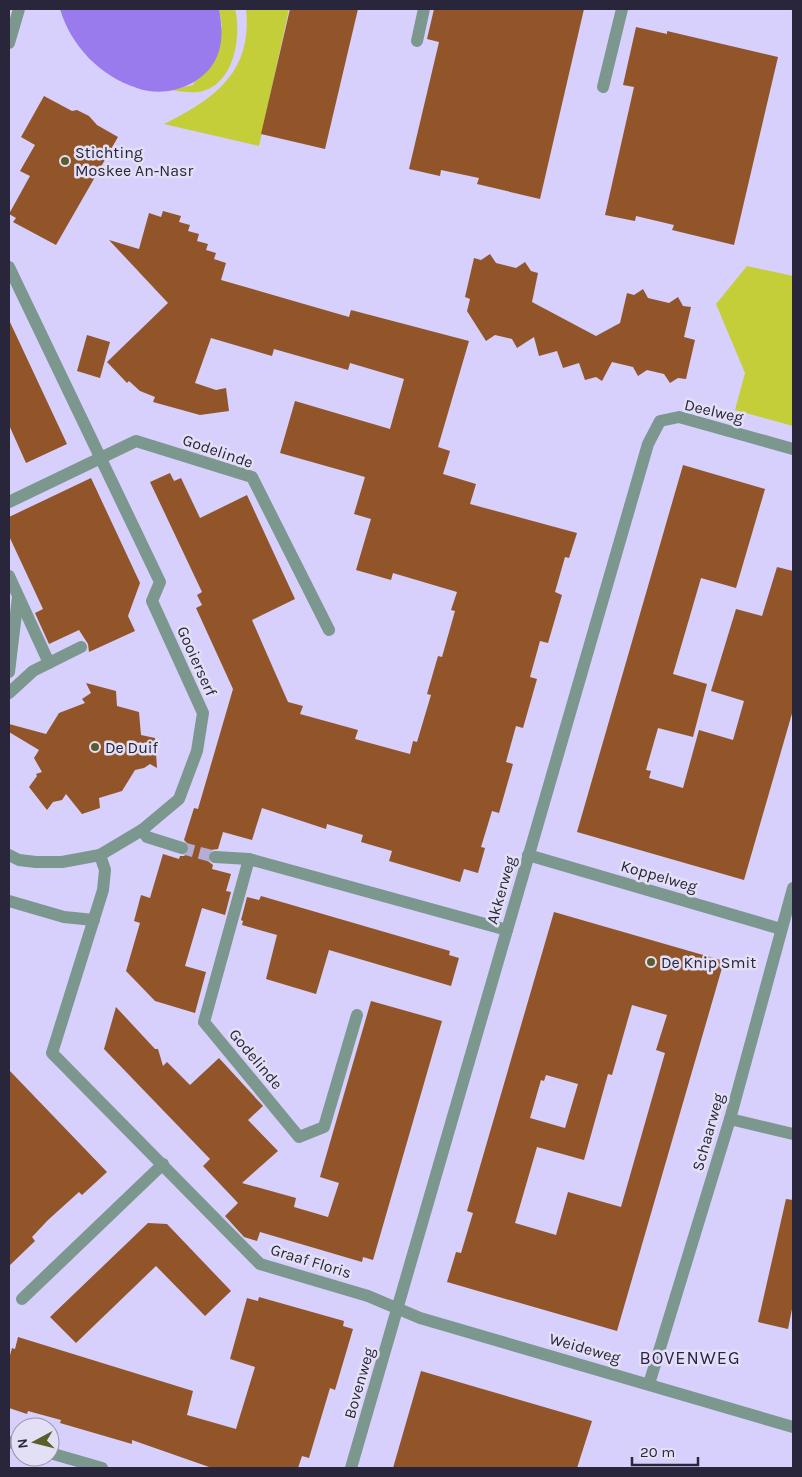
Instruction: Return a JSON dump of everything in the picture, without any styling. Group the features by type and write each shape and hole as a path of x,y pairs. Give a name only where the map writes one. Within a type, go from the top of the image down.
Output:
{"street":[{"path":"9,43 18,9"},
{"path":"417,41 424,9"},
{"path":"603,87 622,9"},
{"name":"Gooierserf","path":"9,267 160,582 152,601 203,713 197,751 178,798 142,830 100,856"},
{"name":"Deelweg","path":"638,482 648,444 660,421 679,417 793,449"},
{"name":"Godelinde","path":"9,502 136,441 252,477 329,630"},
{"name":"Akkerweg","path":"398,1308 528,855 638,482"},
{"path":"9,576 49,663"},
{"path":"9,672 18,597"},
{"path":"9,693 33,672 81,647"},
{"path":"142,830 147,837 182,848"},
{"path":"9,855 19,860 36,862 62,862 100,856 105,878 94,920 64,917 9,901"},
{"name":"Koppelweg","path":"528,855 781,928"},
{"path":"215,857 250,859 507,930"},
{"name":"Godelinde","path":"250,859 204,1022 299,1136 324,1128 357,1015"},
{"name":"Schaarweg","path":"649,1384 730,1119 781,928 792,894"},
{"name":"Graaf Floris","path":"94,920 52,1053 260,1264 368,1296 398,1308"},
{"path":"730,1119 793,1134"},
{"path":"22,1299 163,1164"},
{"name":"Weideweg","path":"398,1308 420,1318 793,1427"},
{"name":"Bovenweg","path":"351,1468 398,1308"},
{"path":"60,1456 102,1468"}],"green space":[{"path":"219,9 235,9 237,20 236,46 233,59 227,71 220,81 210,88 198,92 171,90 193,85 222,26"},
{"path":"246,9 289,9 259,146 164,124 199,104 226,81 236,66 243,50 247,31"},
{"path":"747,266 793,276 793,426 735,410 745,373 716,304"}],"shaded area":[{"path":"60,9 219,9 222,32 220,47 216,59 209,70 199,79 175,90 149,91 124,83 111,76 89,58 71,35"}],"building":[{"path":"290,9 358,9 325,149 261,134"},
{"path":"434,9 584,9 540,199 477,184 479,178 441,170 440,176 409,169 439,42 427,39"},
{"path":"636,27 667,34 667,31 778,57 734,245 672,230 674,225 636,216 635,221 605,215 634,87 623,85"},
{"name":"Stichting Moskee An-Nasr","path":"44,96 72,111 77,110 89,116 97,125 118,137 56,245 13,222 16,218 9,214 30,176 20,171 35,145 21,137"},
{"path":"163,211 181,216 179,222 190,225 188,231 199,234 197,241 208,244 206,250 216,253 214,259 226,263 221,280 349,317 351,310 469,341 438,447 450,451 443,474 476,484 470,504 577,533 569,558 565,557 555,592 562,595 548,643 540,641 530,677 537,679 523,728 516,726 506,762 513,764 499,813 492,811 481,847 485,848 478,873 464,869 460,882 389,861 392,851 361,842 363,835 327,824 326,829 262,808 252,840 223,832 218,849 211,850 207,856 208,861 213,865 212,869 231,874 226,891 231,892 225,915 202,908 185,966 206,972 195,1013 155,1001 126,971 140,923 134,921 141,895 150,898 163,854 179,859 180,856 184,856 190,851 190,846 184,840 194,808 198,809 233,689 196,608 202,605 197,595 202,592 150,482 170,473 174,481 181,478 200,518 247,495 295,599 252,620 288,702 303,706 300,714 358,730 355,739 410,754 413,741 417,742 431,695 427,694 438,656 442,657 455,611 451,610 457,592 393,573 391,580 356,570 371,519 354,514 365,477 280,453 295,401 390,429 404,379 350,363 348,370 274,349 272,356 211,338 195,383 216,390 226,388 229,411 200,415 153,402 155,397 140,391 129,381 127,383 107,362 168,303 109,240 139,249 149,213 161,217"},
{"path":"490,254 496,263 516,268 525,262 531,271 538,273 532,302 596,336 620,323 627,293 634,295 643,289 648,298 669,303 678,297 683,306 691,307 684,337 695,340 686,379 678,378 670,383 664,374 647,370 638,376 633,367 612,362 602,381 596,377 585,380 579,363 563,368 557,351 539,356 534,337 517,348 512,339 495,335 486,341 467,311 470,299 465,297 474,258 481,260"},
{"path":"9,320 67,444 26,463 9,425"},
{"path":"87,335 110,342 100,378 77,371"},
{"path":"683,465 765,489 736,588 701,578 673,674 707,684 693,737 658,728 646,770 651,771 649,778 683,788 699,730 733,740 744,701 711,691 736,609 762,616 777,567 793,571 793,710 744,880 577,832"},
{"path":"91,478 140,583 128,616 135,631 89,652 88,644 79,630 49,644 35,613 43,609 9,536 9,517"},
{"name":"De Duif","path":"86,683 116,691 117,706 139,712 141,735 155,738 157,768 150,764 135,770 122,791 99,798 100,808 82,814 66,794 62,800 53,802 47,810 29,787 37,776 36,774 42,772 34,758 39,750 9,732 9,724 46,734 59,713 85,703 82,699 91,693"},
{"path":"261,896 450,951 449,955 459,958 451,986 329,950 316,994 266,979 277,935 242,925 243,921 241,920 247,897 259,900"},
{"path":"554,912 724,961 617,1331 447,1282 456,1252 461,1253 473,1213 467,1211","holes":["632,1005 667,1015 656,1050 665,1053 621,1207 568,1192 556,1235 515,1223 537,1147 584,1160 608,1074 612,1075","546,1075 578,1084 565,1128 530,1118 541,1080 544,1081"]},
{"path":"371,1001 442,1021 373,1260 363,1257 362,1262 260,1232 257,1241 244,1237 225,1216 238,1203 203,1166 210,1159 104,1049 116,1007 155,1049 158,1049 163,1066 167,1062 190,1085 219,1058 263,1106 248,1120 278,1151 242,1183 296,1198 294,1207 328,1217 339,1183 320,1177"},
{"path":"9,1070 107,1172 82,1195 79,1192 48,1220 32,1237 35,1241 9,1266"},
{"path":"786,1199 793,1200 793,1304 788,1329 758,1322"},
{"path":"148,1223 167,1224 231,1291 205,1316 156,1266 76,1343 50,1317"},
{"path":"259,1297 344,1321 343,1326 353,1329 335,1390 330,1388 309,1458 302,1456 298,1468 212,1468 132,1440 132,1444 60,1423 60,1417 50,1417 28,1411 27,1414 9,1408 9,1359 12,1348 15,1349 18,1337 193,1391 187,1415 236,1429 255,1367 230,1359 247,1298 258,1301"},
{"path":"421,1371 592,1421 577,1468 393,1468"}],"tunnel":[{"path":"182,848 215,857"}],"place":[{"name":"Stichting Moskee An-Nasr","path":"65,161"},
{"name":"De Duif","path":"95,747"},
{"name":"De Knip Smit","path":"651,962"}],"district":[{"name":"BOVENWEG","path":"690,1358"}]}
